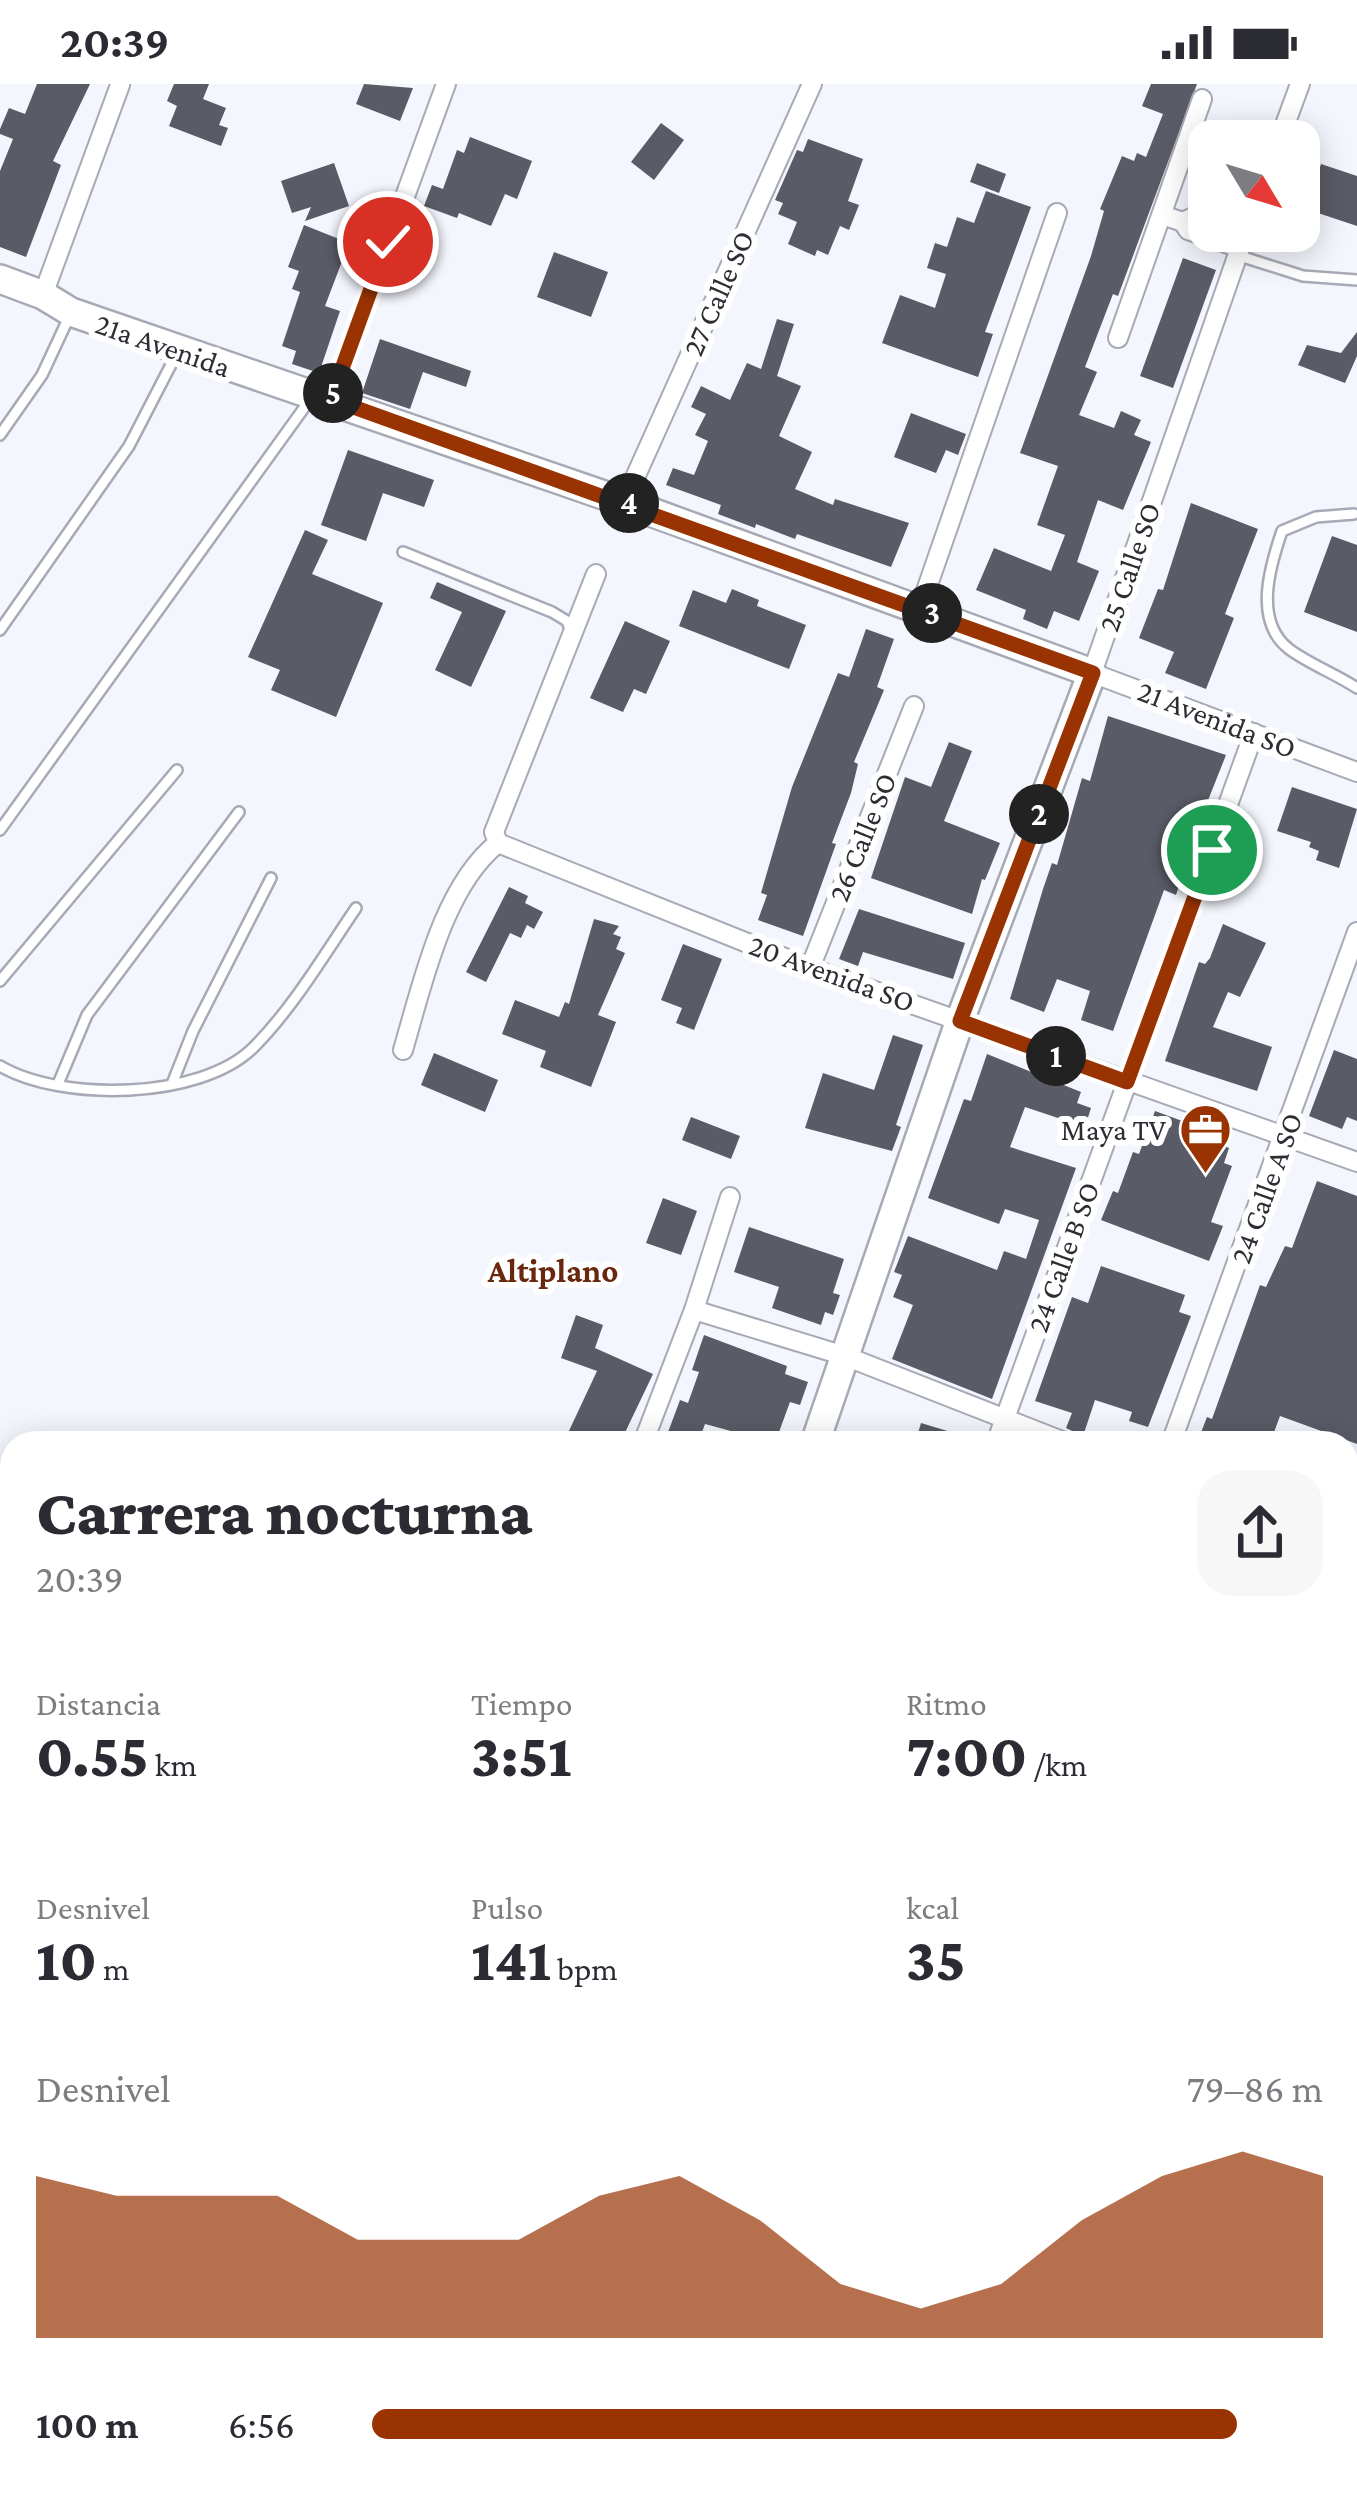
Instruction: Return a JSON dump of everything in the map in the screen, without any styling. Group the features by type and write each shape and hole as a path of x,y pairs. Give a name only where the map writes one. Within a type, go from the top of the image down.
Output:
{"street":[{"path":"322,398 446,84"},
{"name":"27 Calle SO","path":"624,502 812,84"},
{"path":"1287,120 1300,84"},
{"path":"43,295 121,85"},
{"path":"1118,338 1202,100"},
{"path":"920,608 1057,213"},
{"path":"1162,214 1183,222 1188,230"},
{"path":"1183,222 1188,220"},
{"name":"25 Calle SO","path":"819,1431 960,1021 1093,673 1236,252"},
{"name":"21a Avenida","path":"0,279 43,295 71,313 322,398"},
{"name":"21 Avenida SO","path":"322,398 920,608 1357,772"},
{"path":"404,1050 434,949 466,881 506,846 494,832 596,574"},
{"name":"26 Calle SO","path":"810,968 914,706"},
{"name":"24 Calle B SO","path":"1000,1431 1254,734"},
{"name":"20 Avenida SO","path":"506,846 810,968 1357,1162"},
{"name":"24 Calle A SO","path":"1176,1431 1286,1138 1357,932"},
{"path":"648,1431 730,1197"},
{"path":"694,1310 845,1356 1034,1431"}],"lane":[{"path":"1261,252 1303,276 1357,280"},
{"path":"0,435 42,375 71,313"},
{"path":"0,630 129,446 178,350"},
{"path":"0,830 322,398"},
{"path":"1354,514 1316,517 1282,531 1266,576 1273,631 1289,649 1357,688"},
{"path":"403,552 552,612 567,621 573,637"},
{"path":"0,981 177,770"},
{"path":"58,1084 86,1015 239,812"},
{"path":"172,1084 271,878"},
{"path":"0,1066 21,1078 124,1092 172,1084 225,1066 250,1051 356,908"}],"building":[{"path":"37,84 90,84 53,161 61,165 26,257 0,247 0,171 13,139 0,134 0,129 9,108 25,114"},
{"path":"174,84 209,84 203,99 226,108 219,125 228,128 221,146 169,126 177,106 167,101"},
{"path":"364,84 413,88 400,121 356,104"},
{"path":"1151,84 1197,84 1118,296 1113,294 1085,367 1097,372 1079,415 1114,428 1121,411 1141,420 1134,435 1151,442 1123,510 1098,500 1077,562 1099,571 1079,621 1054,611 1047,629 1023,619 1026,610 976,590 994,548 1051,571 1065,535 1037,525 1058,466 1020,453 1122,156 1134,161 1137,153 1146,157 1163,114 1142,106"},
{"path":"661,123 684,140 654,180 631,162"},
{"path":"470,137 532,161 517,199 505,194 491,226 424,206 432,185 443,189 457,150 464,153"},
{"path":"808,139 863,159 848,201 859,205 849,230 840,226 828,255 817,250 815,256 788,244 797,222 778,214 783,203 775,200 797,150 803,152"},
{"path":"334,163 349,206 305,221 311,207 292,213 281,181"},
{"path":"977,163 1006,174 999,193 970,182"},
{"path":"1320,167 1357,176 1357,226 1320,214"},
{"path":"986,191 1031,207 985,332 993,334 978,377 882,343 900,295 935,308 946,274 927,268 935,243 947,247 957,217 974,223"},
{"path":"304,225 349,243 325,306 340,311 319,373 292,364 296,351 282,346 300,292 292,289 299,271 288,267"},
{"path":"554,252 608,272 591,317 537,297"},
{"path":"1183,258 1216,270 1173,388 1140,376"},
{"path":"777,319 794,324 777,376 801,386 779,436 812,452 795,489 833,505 835,499 909,523 891,567 797,534 795,539 756,524 755,528 718,514 721,505 666,485 673,468 694,475 708,441 695,435 706,414 691,407 701,386 730,400 747,363 761,369"},
{"path":"1357,332 1357,356 1345,383 1298,365 1307,345 1341,353"},
{"path":"380,339 471,371 466,387 423,372 410,409 362,393"},
{"path":"911,413 966,434 958,455 946,450 936,473 894,457"},
{"path":"348,450 434,480 424,507 383,493 366,541 321,525"},
{"path":"1191,503 1258,529 1225,614 1234,618 1206,689 1165,673 1174,652 1139,638 1158,589 1163,590"},
{"path":"305,530 328,540 312,574 383,603 336,717 271,690 280,670 248,657"},
{"path":"1332,536 1357,545 1357,632 1304,612"},
{"path":"437,582 506,611 471,687 435,670 462,612 430,598"},
{"path":"732,589 759,600 757,606 806,625 789,669 679,626 693,590 726,603"},
{"path":"625,621 670,641 646,694 634,689 623,712 590,698"},
{"path":"866,629 894,639 877,687 884,690 854,762 858,764 851,793 803,936 758,920 767,895 761,893 792,787 838,673 849,677"},
{"path":"1108,716 1226,755 1203,813 1197,811 1174,874 1182,876 1176,895 1164,890 1113,1031 1081,1020 1090,991 1057,979 1044,1012 1010,999 1052,863 1057,865 1082,778 1090,781"},
{"path":"949,742 972,751 944,821 1000,843 972,914 871,878 905,777 931,787"},
{"path":"1292,787 1357,809 1339,868 1316,860 1319,851 1309,847 1311,842 1277,831"},
{"path":"509,887 528,896 525,903 543,912 534,929 527,925 521,938 510,933 486,982 466,972"},
{"path":"859,909 965,943 953,979 863,952 858,966 839,959"},
{"path":"594,919 619,926 613,934 621,937 616,949 625,953 598,1015 616,1022 591,1087 540,1067 546,1051 502,1034 515,1000 559,1017 565,1002 569,1004"},
{"path":"1223,924 1266,943 1240,997 1228,992 1213,1027 1272,1047 1257,1091 1165,1061 1199,962 1205,964 1210,958"},
{"path":"683,944 722,959 694,1030 676,1023 682,1008 661,1000"},
{"path":"893,1035 923,1045 892,1151 805,1128 823,1073 874,1090"},
{"path":"1334,1050 1357,1059 1357,1121 1347,1117 1342,1129 1309,1116"},
{"path":"434,1053 498,1080 485,1112 421,1085"},
{"path":"987,1054 1081,1092 1077,1103 1091,1108 1085,1127 1025,1107 1010,1147 1076,1168 992,1399 892,1359 913,1305 893,1297 902,1275 894,1272 908,1236 997,1270 1004,1251 1026,1259 1039,1220 1005,1209 999,1224 928,1198 964,1099 971,1101"},
{"path":"1155,1111 1229,1148 1224,1163 1232,1166 1211,1222 1223,1226 1209,1261 1101,1220 1113,1191 1118,1193 1133,1152 1139,1154"},
{"path":"691,1117 740,1136 731,1159 682,1140"},
{"path":"1317,1181 1357,1196 1357,1431 1321,1431 1280,1416 1274,1431 1202,1431 1207,1417 1212,1419 1260,1285 1266,1287 1285,1246 1292,1248"},
{"path":"663,1198 697,1211 681,1255 646,1243"},
{"path":"749,1227 844,1259 833,1293 840,1295 833,1315 825,1312 821,1325 772,1308 779,1287 734,1272"},
{"path":"1101,1266 1185,1295 1179,1312 1191,1316 1148,1427 1129,1421 1132,1412 1095,1400 1085,1431 1072,1431 1066,1428 1072,1413 1035,1401 1072,1297 1088,1303"},
{"path":"576,1315 603,1325 595,1348 653,1374 626,1431 569,1431 597,1371 561,1358"},
{"path":"704,1335 787,1366 785,1374 808,1382 800,1405 790,1402 779,1431 731,1431 705,1424 702,1431 668,1431 680,1400 688,1403 699,1372 692,1370"},
{"path":"921,1423 948,1431 919,1431"}],"place":[{"name":"Maya TV","path":"1205,1175"}],"district":[{"name":"Altiplano","path":"553,1270"}],"route":[{"path":"388,242 331,399 1093,673 960,1021 1127,1082 1212,850"}]}
